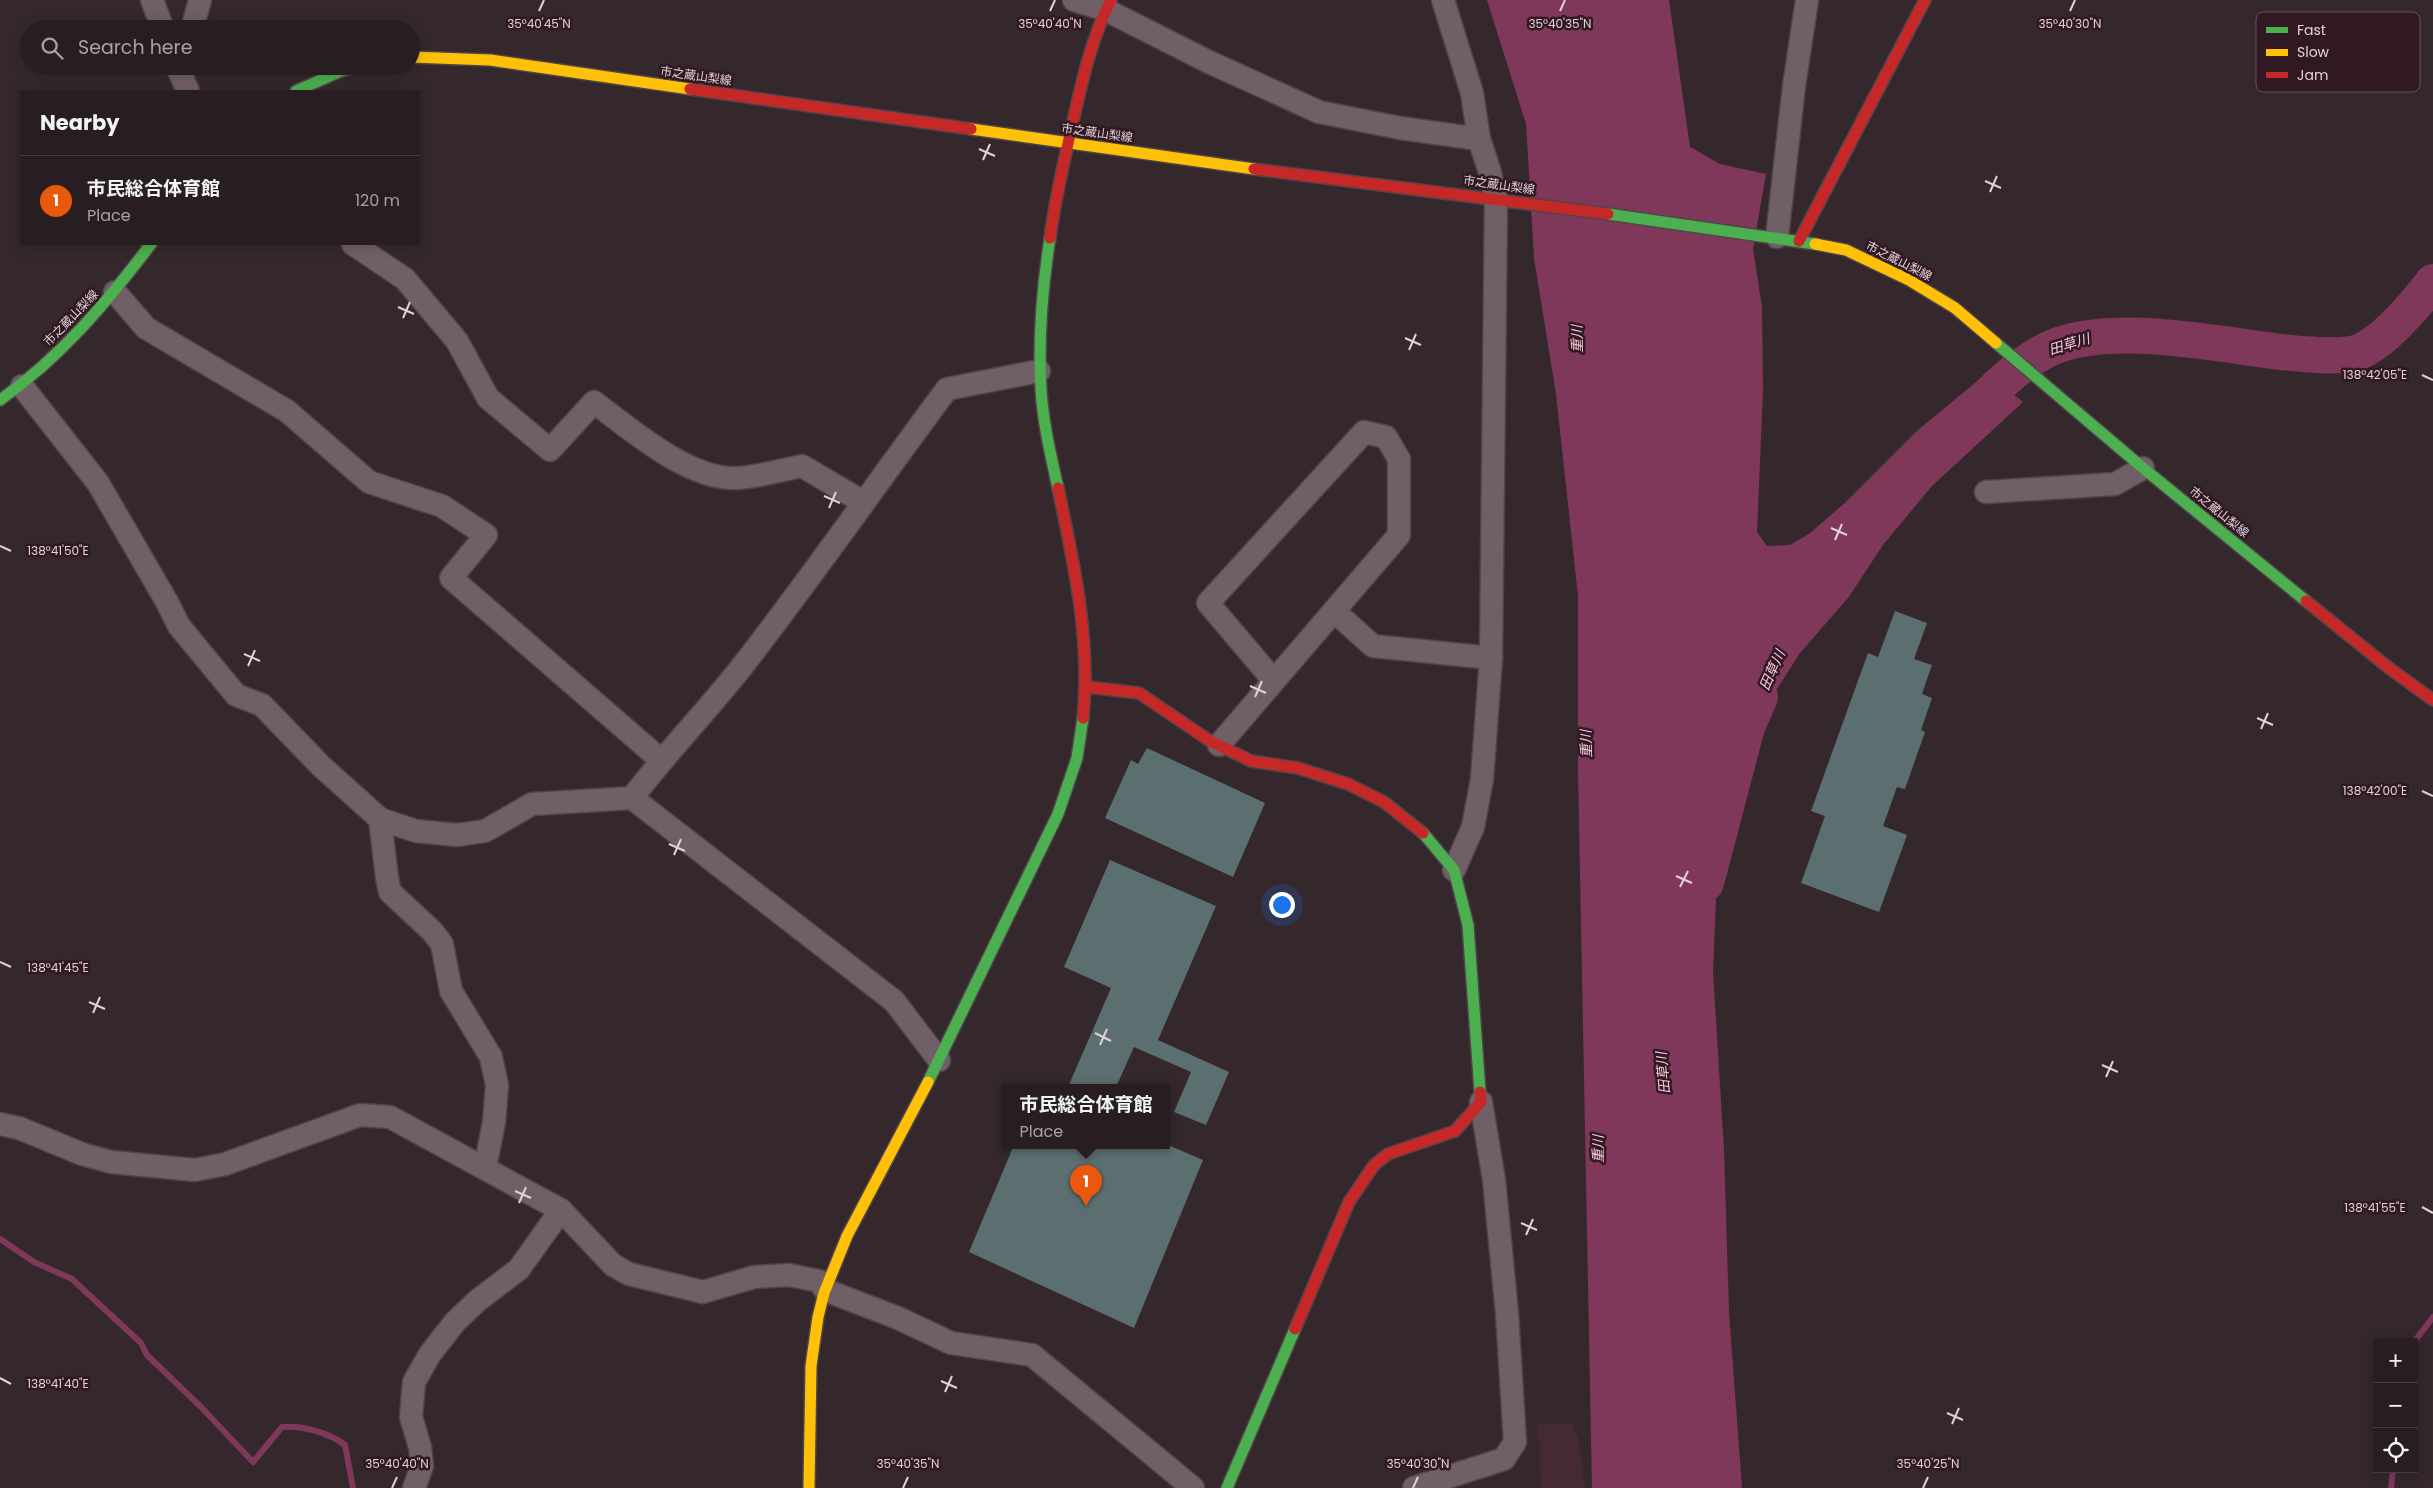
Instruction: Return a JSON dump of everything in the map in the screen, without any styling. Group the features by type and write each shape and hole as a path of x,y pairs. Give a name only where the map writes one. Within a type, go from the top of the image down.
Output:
{"street":[{"path":"152,0 160,20"},
{"path":"194,20 200,0"},
{"path":"1074,0 1109,5 1209,62 1319,112 1400,128 1479,139"},
{"path":"1443,0 1472,93 1479,139 1502,199 1491,658 1482,779 1473,827 1454,870"},
{"path":"1781,238 1794,86 1808,0"},
{"path":"1781,238 1925,0"},
{"path":"809,1488 810,1378 817,1322 825,1290 848,1238 966,1010 1065,798 1078,758 1087,687 1086,641 1082,605 1046,427 1039,371 1042,310 1056,200 1086,67 1109,5"},
{"name":"市之蔵山梨線","path":"420,57 457,57 490,60 1183,160 1502,199 1781,238 1846,250 1909,280 1956,308 2143,468 2389,668 2433,700"},
{"path":"298,90 332,75"},
{"name":"市之蔵山梨線","path":"0,400 22,386 74,337 115,292 150,245"},
{"path":"354,245 405,279 457,341 488,398 550,450 594,402 668,457 716,476 737,478 802,466 863,502"},
{"path":"115,292 146,328 287,411 369,482 442,506 486,535 451,578 661,760"},
{"path":"632,798 661,760 707,711 947,389 1039,371"},
{"path":"22,386 98,483 167,602 178,626 236,695 262,705 320,766 380,820 416,831 457,835 485,831 532,804 632,798 894,1001 939,1060"},
{"path":"1219,745 1274,682 1399,535 1399,459 1386,437 1364,432 1208,603 1274,682"},
{"path":"1986,492 2115,484 2143,468"},
{"path":"1334,611 1373,646 1491,658"},
{"path":"1087,687 1139,694 1219,745 1251,761 1298,768 1348,784 1384,802 1419,828 1454,870 1468,925 1480,1102 1494,1180 1507,1313 1515,1442 1504,1459 1414,1488"},
{"path":"380,820 386,878 390,892 432,931 442,944 452,991 490,1057 497,1085 494,1122 485,1168"},
{"path":"1227,1488 1349,1202 1374,1165 1388,1154 1455,1131 1480,1102"},
{"path":"0,1124 19,1128 82,1154 111,1162 195,1170 225,1164 360,1115 390,1117 561,1210 613,1265 629,1274 704,1292 754,1277 788,1275 819,1281 825,1290 898,1318 951,1343 1032,1356 1193,1488"},
{"path":"414,1488 422,1466 420,1447 411,1417 414,1382 430,1354 455,1322 476,1301 518,1269 561,1210"}],"shaded area":[{"path":"1536,1424 1572,1424 1578,1438 1585,1488 1541,1488 1540,1448"}],"water":[{"name":"重川","path":"1487,0 1669,0 1690,147 1720,164 1766,174 1753,249 1762,307 1763,391 1757,532 1767,546 1790,545 1809,534 1847,501 1918,430 1987,373 2023,402 1932,486 1883,545 1848,598 1800,653 1721,776 1713,973 1724,1150 1729,1312 1742,1488 1592,1488 1578,770 1578,596 1556,394 1534,258 1526,124"}],"building":[{"path":"1895,611 1927,623 1914,659 1932,665 1922,694 1932,698 1921,730 1925,732 1905,789 1897,787 1883,826 1907,835 1879,912 1801,883 1825,816 1811,811 1868,653 1878,657"},
{"path":"1147,748 1265,803 1233,877 1105,818 1131,760 1138,764"},
{"path":"1110,860 1216,906 1158,1040 1229,1072 1206,1125 1174,1112 1191,1072 1134,1047 1117,1084 1069,1084 1111,988 1064,967"},
{"path":"1170,1146 1203,1160 1134,1328 969,1252 1012,1149 1170,1149"}],"waterway":[{"name":"田草川","path":"1965,419 2004,380 2037,355 2073,341 2101,337 2163,337 2308,355 2356,353 2366,349 2388,333 2433,282"},
{"name":"田草川","path":"1706,883 1747,727 1760,697"},
{"path":"0,1239 34,1262 72,1279 141,1343 147,1355 201,1407 253,1462 282,1427 298,1427 315,1431 345,1445 353,1488"},
{"path":"2417,1338 2433,1317"},
{"path":"2391,1488 2393,1473"}],"traffic: fast":[{"path":"298,90 332,75"},
{"path":"1608,214 1815,244"},
{"path":"1050,238 1041,314 1040,371 1044,415 1058,488"},
{"path":"0,400 43,366 63,347 100,308 150,245"},
{"path":"1996,343 2143,468 2306,601"},
{"path":"928,1082 1058,814 1077,758 1083,718"},
{"path":"1423,833 1454,870 1468,925 1480,1092"},
{"path":"1227,1488 1295,1329"}],"traffic: slow":[{"path":"420,57 490,60 690,89"},
{"path":"971,129 1254,169"},
{"path":"1815,244 1846,250 1909,280 1955,308 1996,343"},
{"path":"809,1488 811,1366 818,1317 824,1293 847,1236 928,1082"}],"traffic: jam":[{"path":"1050,238 1060,178 1077,102 1093,43 1111,0"},
{"path":"1799,241 1925,0"},
{"path":"690,89 971,129"},
{"path":"1254,169 1608,214"},
{"path":"1058,488 1080,602 1085,660 1083,718"},
{"path":"2306,601 2389,668 2433,700"},
{"path":"1087,687 1139,693 1210,741 1251,761 1298,768 1348,784 1384,802 1423,833"},
{"path":"1295,1329 1349,1202 1374,1165 1388,1154 1455,1131 1481,1102 1480,1092"}],"place":[{"name":"市民総合体育館","path":"1086,1206"}]}
